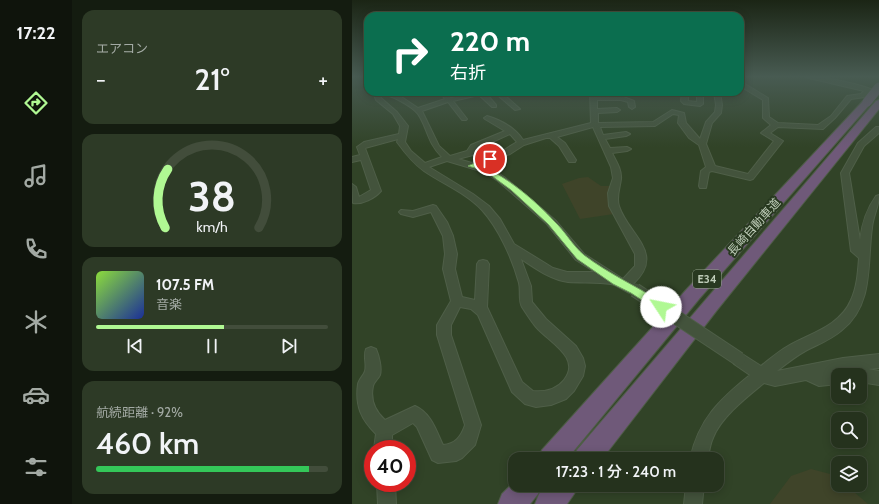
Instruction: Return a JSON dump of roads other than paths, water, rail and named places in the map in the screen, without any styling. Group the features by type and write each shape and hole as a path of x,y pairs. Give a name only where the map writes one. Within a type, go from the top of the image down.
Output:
{"highway":[{"name":"長崎自動車道","path":"557,452 693,294 872,101"},
{"name":"長崎自動車道","path":"592,452 716,299 872,101"},
{"path":"512,504 523,492"},
{"path":"550,504 559,492"}],"street":[{"path":"380,101 394,113 404,126 402,139 406,150 424,166 481,203 499,226 511,247 527,290 526,303 541,323 567,344 576,358 577,370 573,381 562,393 544,400 530,399 517,387 490,325 481,310 474,305 457,301"},
{"path":"404,101 420,112 421,118 436,147 448,159 487,170 514,189 551,222 580,257 762,375 775,379 843,365 879,361"},
{"path":"418,110 441,101"},
{"path":"450,101 464,119"},
{"path":"489,101 494,106"},
{"path":"506,101 517,108"},
{"path":"594,101 595,125 615,167 617,178 613,193 614,206 641,254 641,266 625,285"},
{"path":"629,101 631,101 632,107"},
{"path":"684,101 686,103 700,104 700,101"},
{"path":"702,144 709,122 718,113 717,101"},
{"path":"766,101 766,118 776,124 820,127 833,117 846,101"},
{"path":"595,111 617,110"},
{"path":"472,166 507,152 521,142 595,125 655,124 669,113 676,113 682,114 682,123 692,136 702,144 711,168"},
{"path":"487,118 517,135 521,142"},
{"path":"703,186 705,171 711,168 750,177 779,141 765,133 776,124"},
{"path":"864,256 856,251 845,173 861,145 879,129"},
{"path":"424,166 470,152 474,147 511,131"},
{"path":"601,137 626,134"},
{"path":"552,136 562,144 572,160"},
{"path":"385,147 402,139"},
{"path":"352,187 356,201 376,192 361,147 367,144 402,139"},
{"path":"608,151 627,149"},
{"path":"352,160 364,156"},
{"path":"700,452 710,425 741,392 794,350 827,333 848,317 860,298 864,276 866,230 872,206 879,198"},
{"path":"384,431 415,414 423,421 438,454 456,452 469,439 473,425 444,335 444,325 457,301 449,269 451,254 448,236 442,222 433,208 413,214 404,212"},
{"path":"511,247 549,271 567,277 595,277 625,285"},
{"path":"481,310 483,264"},
{"path":"371,354 373,373 366,383 365,402 370,418 384,431"},
{"path":"806,372 819,379 831,378"},
{"path":"867,376 879,378"},
{"path":"384,431 384,440"},
{"path":"386,492 387,504"},
{"path":"694,504 695,492"}]}
